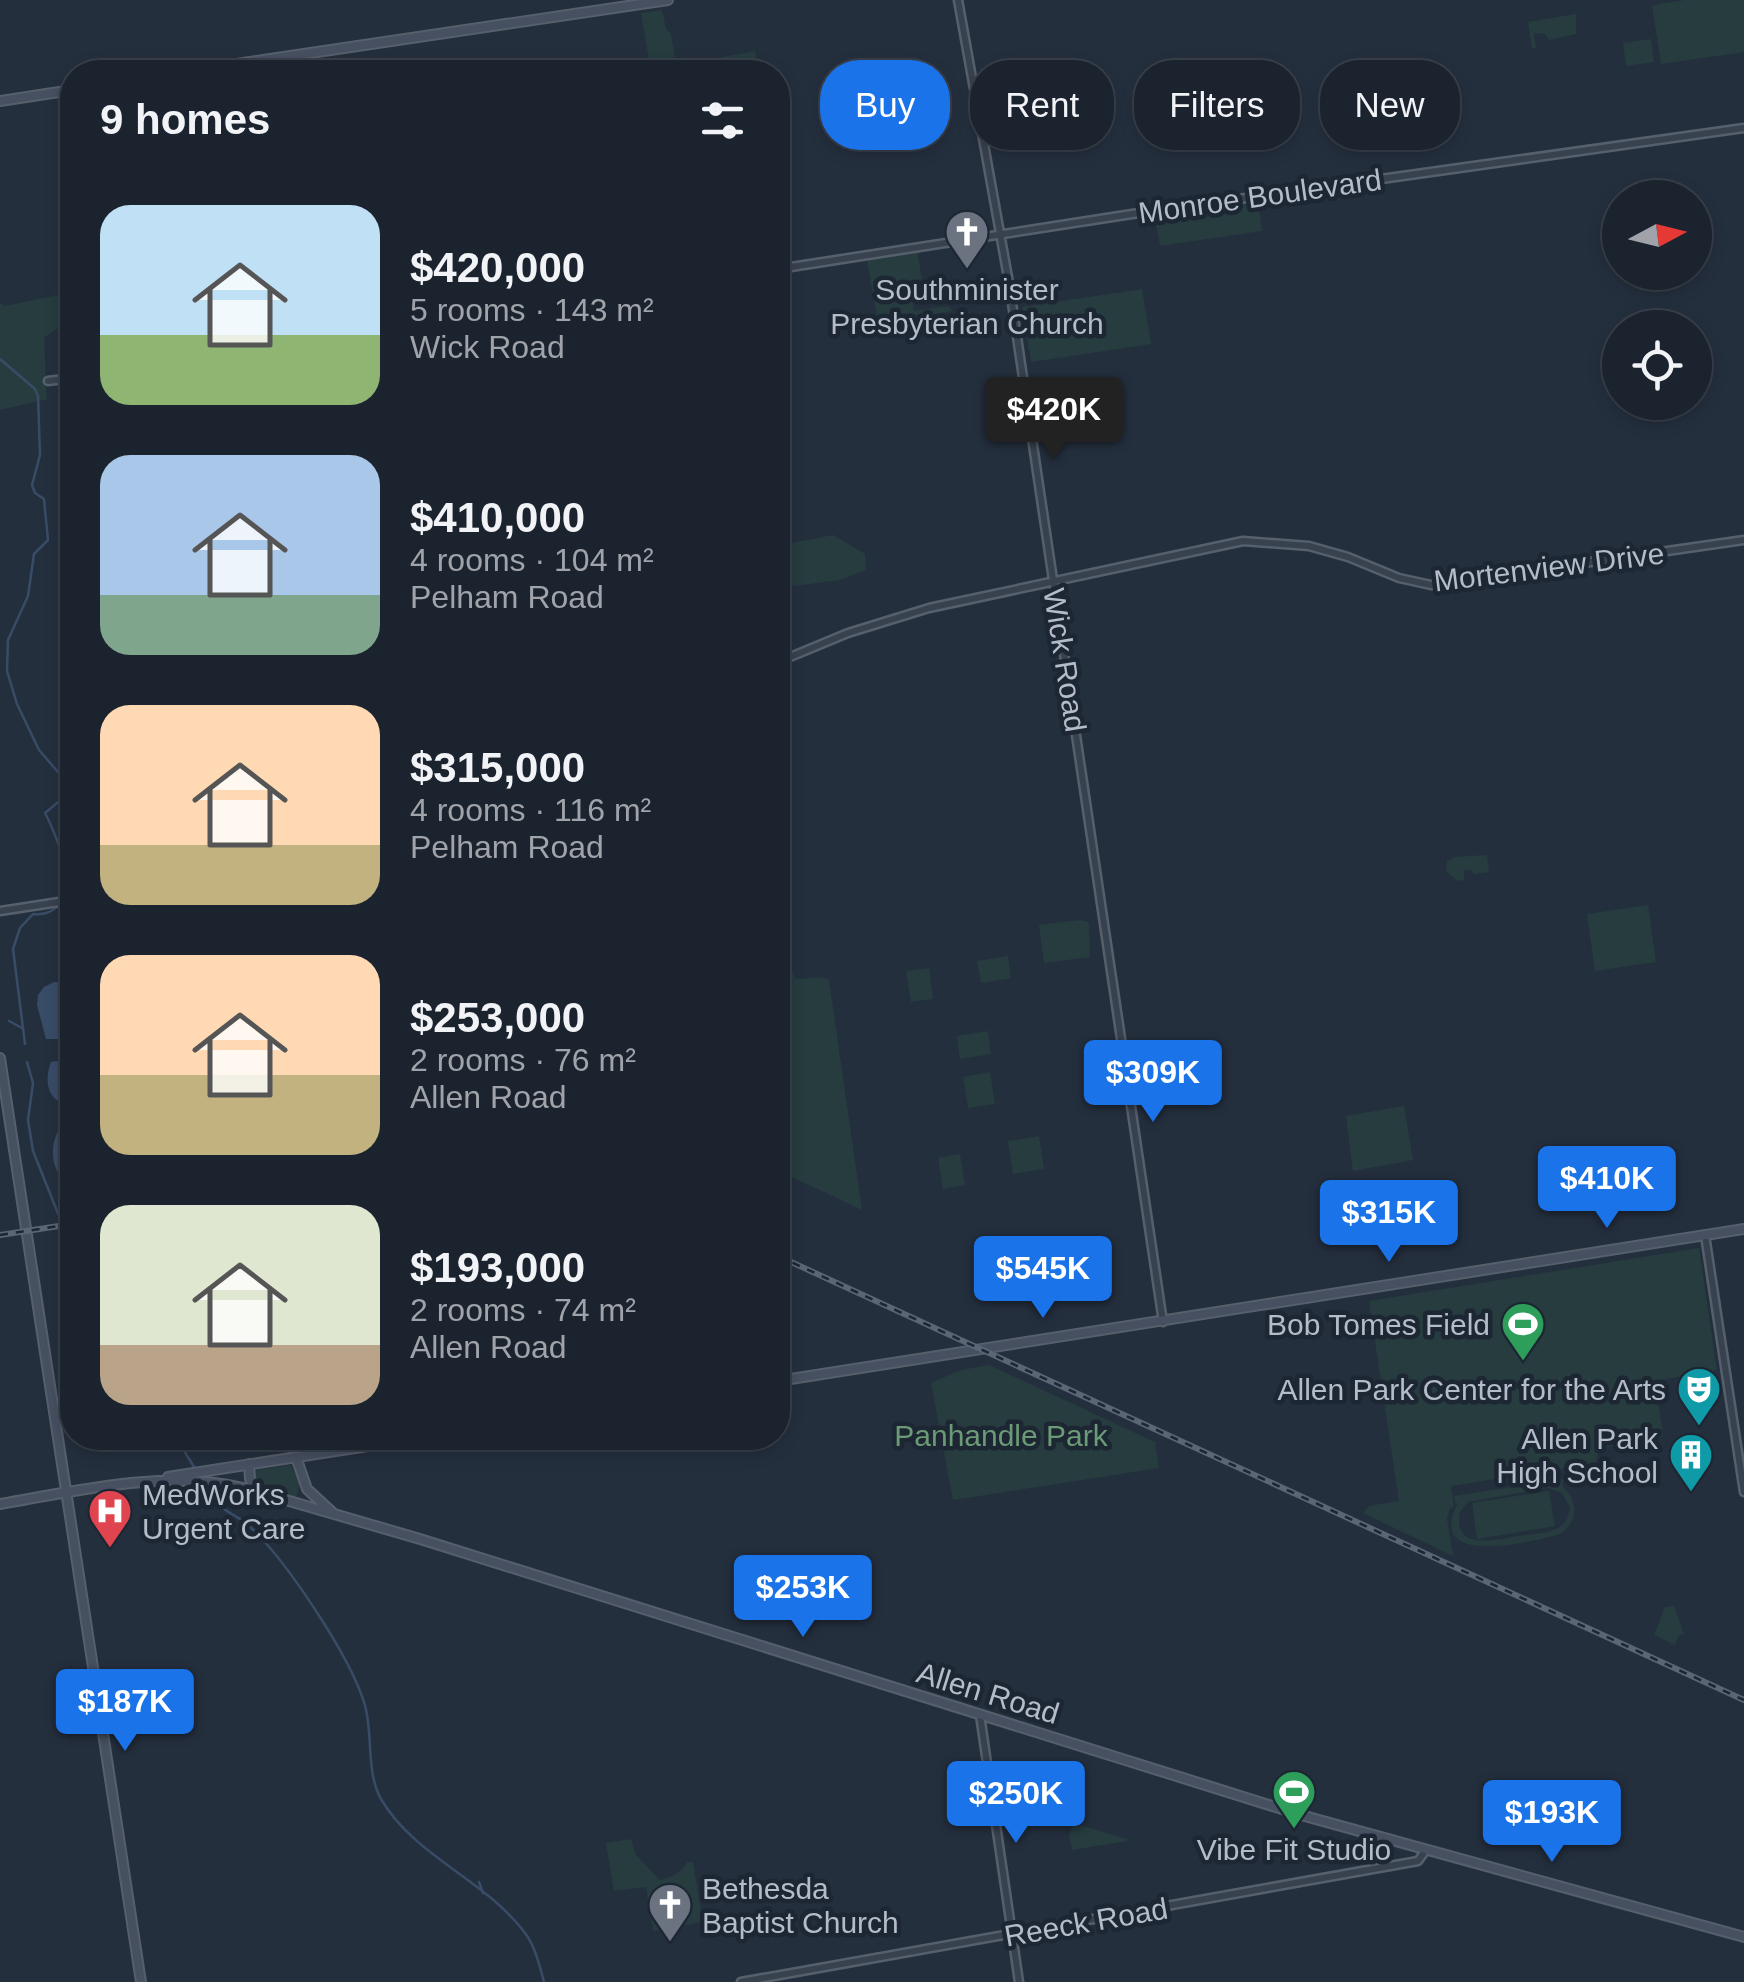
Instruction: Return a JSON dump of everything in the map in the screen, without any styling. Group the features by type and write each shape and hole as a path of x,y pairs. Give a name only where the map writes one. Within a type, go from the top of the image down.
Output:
{"main road":[{"path":"263,60 668,0"},
{"path":"0,101 60,92"},
{"path":"0,1058 141,1982"},
{"path":"790,1379 1744,1229"},
{"path":"191,1478 204,1472 337,1450"},
{"path":"296,1456 305,1486 296,1504"},
{"path":"250,1464 250,1479 258,1492"},
{"name":"Allen Road","path":"0,1504 148,1480 191,1478 258,1492 1301,1815 1744,1937"},
{"name":"Allen Road","path":"305,1486 336,1515"}],"street":[{"name":"Wick Road","path":"958,0 1001,234 1163,1322"},
{"name":"Monroe Boulevard","path":"790,267 1744,128"},
{"path":"48,382 60,380"},
{"name":"Mortenview Drive","path":"790,657 902,615 1243,541 1308,546 1399,578 1432,585 1744,540"},
{"path":"0,911 60,902"},
{"path":"1705,1235 1744,1492"},
{"path":"980,1715 1018,1982"},
{"name":"Reeck Road","path":"740,1982 1418,1861 1426,1850"}],"green space":[{"path":"1685,0 1744,0 1744,52 1661,64 1652,5"},
{"path":"662,10 675,57 649,60 641,13"},
{"path":"1576,14 1576,34 1549,40 1545,34 1534,33 1536,48 1532,49 1528,22"},
{"path":"1651,39 1654,62 1626,66 1623,43"},
{"path":"755,51 757,60 706,60"},
{"path":"1267,198 1268,206 1259,208 1262,231 1160,246 1156,223 1145,224 1144,216"},
{"path":"922,250 918,255 923,288 911,290 914,311 949,306 952,311 878,323 867,260"},
{"path":"1142,289 1151,344 1031,362 1022,307"},
{"path":"60,295 60,328 44,338 47,399 0,410 0,303 5,306"},
{"path":"833,535 865,554 866,570 840,580 794,586 790,584 790,544"},
{"path":"1487,855 1489,872 1474,874 1464,870 1464,880 1457,881 1446,871 1447,861 1455,857"},
{"path":"1648,905 1656,962 1595,971 1587,914"},
{"path":"1088,922 1090,957 1044,963 1039,925"},
{"path":"1008,956 1011,978 981,983 977,961"},
{"path":"790,965 795,978 829,980 862,1210 790,1176"},
{"path":"929,968 933,999 911,1002 906,971"},
{"path":"988,1031 991,1054 960,1059 957,1036"},
{"path":"990,1072 995,1104 968,1108 963,1077"},
{"path":"1404,1106 1413,1160 1353,1171 1346,1116"},
{"path":"1039,1136 1044,1169 1013,1174 1008,1141"},
{"path":"960,1154 965,1185 943,1189 938,1158"},
{"path":"1699,1248 1717,1370 1655,1381 1661,1438 1599,1448 1596,1463 1451,1486 1454,1507 1447,1519 1453,1556 1363,1513 1369,1506 1399,1501 1369,1301"},
{"name":"Panhandle Park","path":"989,1365 1155,1442 1159,1468 953,1500 931,1383 961,1370"},
{"path":"291,1465 300,1485 295,1500 261,1489 253,1477 257,1470"},
{"path":"1564,1479 1562,1486 1572,1498 1575,1511 1571,1523 1560,1534 1507,1545 1468,1544 1455,1537 1451,1524 1458,1503 1454,1496","holes":["1548,1488 1562,1493 1570,1508 1565,1522 1549,1532 1477,1540 1462,1533 1460,1512 1468,1502"]},
{"path":"1549,1491 1555,1526 1477,1539 1472,1503"},
{"path":"1674,1606 1684,1634 1679,1635 1675,1645 1654,1635 1665,1607"},
{"path":"1073,1823 1127,1841 1072,1850 1069,1836"},
{"path":"631,1839 636,1855 660,1880 693,1862 703,1922 653,1931 646,1887 614,1891 606,1843"}],"water":[{"path":"60,982 60,1039 46,1039 37,1005 44,987"},
{"path":"51,1062 60,1062 60,1102 49,1089"},
{"path":"60,1128 60,1174 53,1151"}],"waterway":[{"path":"0,359 38,396 40,455 32,485 44,499 48,540 34,554 28,596 8,640 7,671 17,704 39,750 60,774"},
{"path":"60,800 45,813 60,849"},
{"path":"25,1044 13,949 20,928 33,914 47,913 60,903"},
{"path":"9,1021 22,1028"},
{"path":"27,1062 33,1083 28,1120 33,1151 60,1218"},
{"path":"184,1450 196,1470"},
{"path":"205,1486 223,1508 248,1525 280,1560 345,1659 364,1702 373,1776 381,1799 412,1837 509,1914 532,1944 544,1982"},
{"path":"479,1882 483,1893"}],"railway":[{"path":"0,1235 60,1226"},
{"path":"790,1262 1744,1700"}],"place":[{"name":"Southminister Presbyterian Church","path":"967,270"},
{"name":"Bob Tomes Field","path":"1523,1362"},
{"name":"Allen Park Center for the Arts","path":"1699,1427"},
{"name":"Allen Park High School","path":"1691,1493"},
{"name":"MedWorks Urgent Care","path":"110,1549"},
{"name":"Vibe Fit Studio","path":"1294,1830"},
{"name":"Bethesda Baptist Church","path":"670,1943"}]}
